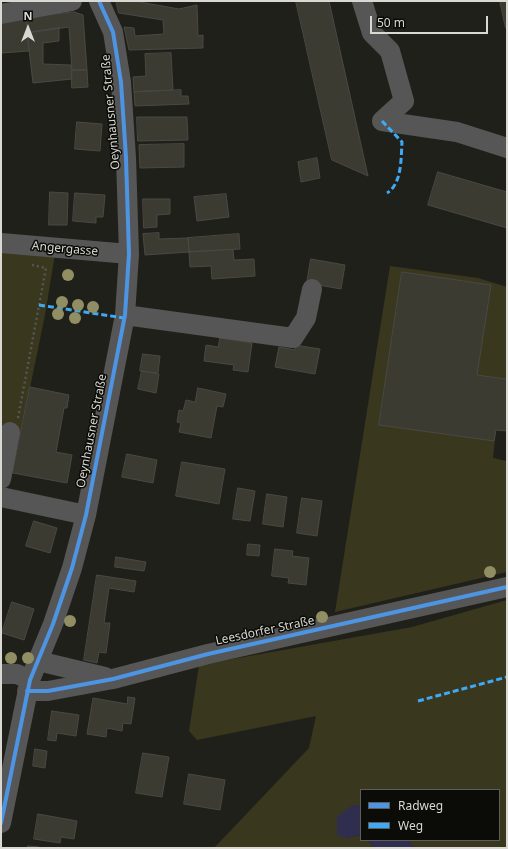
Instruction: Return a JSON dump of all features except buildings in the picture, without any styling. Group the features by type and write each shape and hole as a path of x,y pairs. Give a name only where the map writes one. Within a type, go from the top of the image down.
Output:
{"street":[{"path":"5,14 72,1"},
{"name":"Oeynhausner Straße","path":"1,824 29,685 53,624 72,568 86,515 125,315 129,254 126,158 120,82 113,32 99,1"},
{"path":"362,1 372,33 390,51 404,101 382,121 456,132 507,148"},
{"name":"Angergasse","path":"1,243 129,254"},
{"path":"125,315 293,338 306,318 312,289"},
{"path":"1,479 10,432"},
{"path":"1,497 86,515"},
{"name":"Leesdorfer Straße","path":"1,674 17,674 29,685 48,691 113,679 208,654 507,587"},
{"name":"Leesdorfer Straße","path":"38,661 113,679"}],"path":[{"path":"10,432 17,424 46,268 31,265"}],"shaded area":[{"path":"1,248 55,254 45,315 11,480 1,479"},
{"path":"390,266 478,278 507,287 507,431 496,430 493,458 507,461 507,572 335,612"},
{"path":"507,600 507,848 415,848 409,841 500,841 500,789 360,789 360,805 352,805 346,838 360,835 360,841 368,841 375,848 214,848 309,748 316,716 197,740 189,731 199,665 412,627"},
{"path":"352,805 360,805 360,835 346,838 337,835 337,817"},
{"path":"368,841 409,841 415,848 375,848"}],"marked path":[{"path":"382,121 402,142 401,163 398,177 392,189 387,193"},
{"path":"39,305 124,318"},
{"path":"418,701 507,677"}],"cycle path":[{"path":"1,823 30,680 53,624 72,568 86,515 125,315 129,254 126,158 121,82 113,32 99,1"},
{"path":"27,691 48,691 113,679 208,654 507,587"}]}
